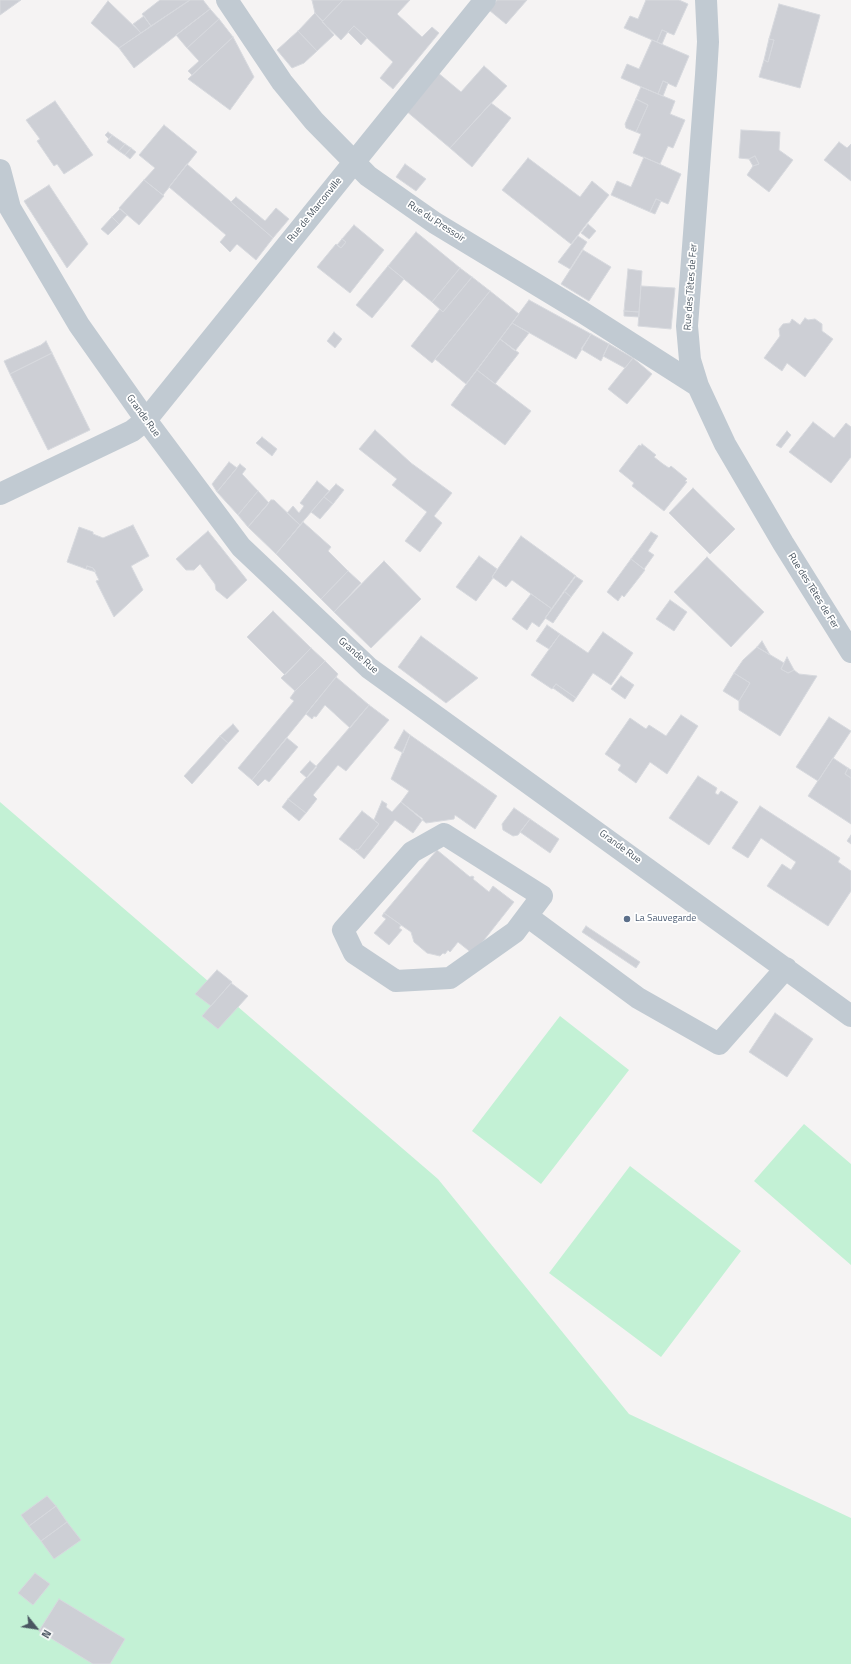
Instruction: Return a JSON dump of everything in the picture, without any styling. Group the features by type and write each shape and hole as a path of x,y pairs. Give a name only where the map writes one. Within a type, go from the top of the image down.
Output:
{"street":[{"name":"Rue du Pressoir","path":"228,0 282,82 314,121 368,176 435,222 582,312 698,386"},
{"name":"Rue de Marconville","path":"0,494 132,431 146,420 485,0"},
{"name":"Rue des Têtes de Fer","path":"710,4 687,326 690,360 698,386 728,450 783,543 851,652"},
{"name":"Grande Rue","path":"0,170 10,208 79,325 146,420 241,547 369,668 851,1016"},
{"path":"444,834 542,896 527,916 515,932 450,978 396,981 354,953 344,930 412,852 444,834"},
{"path":"527,916 638,998 719,1044 786,968"}],"green space":[{"path":"0,802 438,1179 629,1414 851,1518 851,1664 0,1664"},
{"path":"560,1016 629,1070 541,1184 472,1131"},
{"path":"804,1124 851,1164 851,1265 754,1181"},
{"path":"630,1166 741,1251 661,1357 549,1273"}],"building":[{"path":"0,0 21,0 0,15"},
{"path":"160,0 190,0 151,26 142,14"},
{"path":"190,0 203,0 210,9 134,68 119,48"},
{"path":"312,0 343,0 323,21 315,13"},
{"path":"343,0 410,0 397,14 422,37 432,27 439,33 393,89 380,78 393,62 354,26 341,40 322,22"},
{"path":"497,0 527,0 506,24 489,10"},
{"path":"646,0 679,0 688,4 674,35 662,30 657,42 624,28 630,16 638,19"},
{"path":"108,1 141,33 119,48 91,23"},
{"path":"779,4 820,15 800,88 759,77 764,60 768,62 774,40 769,39"},
{"path":"210,9 219,19 187,48 176,35"},
{"path":"315,13 334,35 317,51 298,31"},
{"path":"144,16 151,26 141,33 133,24"},
{"path":"219,19 233,37 192,75 188,71 199,61 187,48"},
{"path":"354,26 367,38 361,45 348,32"},
{"path":"662,30 667,32 662,44 657,42"},
{"path":"298,31 317,51 304,63 292,68 277,50"},
{"path":"233,37 254,77 230,110 188,79"},
{"path":"769,39 774,40 768,62 764,60"},
{"path":"652,40 689,56 676,87 663,81 658,94 621,78 627,64 639,69"},
{"path":"484,66 507,86 450,148 405,110 437,72 461,92"},
{"path":"663,81 668,83 663,96 658,94"},
{"path":"641,87 675,101 670,114 685,120 673,148 668,146 660,164 633,153 641,134 636,132 648,105 636,99"},
{"path":"636,99 648,105 636,132 626,128 625,124"},
{"path":"55,101 93,155 64,174 57,164 54,166 37,141 40,139 26,120"},
{"path":"491,103 511,118 472,167 450,148"},
{"path":"164,125 197,152 163,195 144,180 155,168 139,155"},
{"path":"741,130 780,132 779,150 793,160 769,192 747,175 753,166 759,164 755,156 749,159 739,158"},
{"path":"108,132 112,135 109,139 105,135"},
{"path":"112,135 125,144 119,151 107,142"},
{"path":"839,142 847,148 851,144 851,181 824,160"},
{"path":"125,144 131,148 125,155 119,151"},
{"path":"131,148 136,152 130,159 125,155"},
{"path":"755,156 759,164 753,166 749,159"},
{"path":"644,157 681,174 668,204 656,199 650,212 611,195 617,181 631,187"},
{"path":"528,158 580,197 592,181 609,195 571,244 502,190"},
{"path":"187,164 273,238 256,260 237,244 230,252 220,242 226,235 169,187"},
{"path":"405,164 426,179 416,191 396,177"},
{"path":"144,180 164,196 139,225 119,208"},
{"path":"49,185 88,244 67,268 24,201"},
{"path":"236,197 265,221 276,208 289,219 273,238 231,202"},
{"path":"656,199 661,201 655,214 650,212"},
{"path":"120,209 127,215 119,224 112,217"},
{"path":"112,217 119,224 108,235 101,229"},
{"path":"588,224 596,231 589,239 581,233"},
{"path":"354,225 384,250 350,293 317,267 336,244 341,248 346,242 342,239"},
{"path":"416,232 460,268 432,302 388,266"},
{"path":"578,236 587,242 570,269 558,262"},
{"path":"342,239 346,242 341,248 337,245"},
{"path":"583,250 611,267 589,301 561,284"},
{"path":"388,266 404,279 372,318 356,305"},
{"path":"460,268 472,277 443,312 432,302"},
{"path":"628,269 642,271 639,312 624,311"},
{"path":"472,277 490,291 432,363 411,346 440,309 443,312"},
{"path":"641,286 675,288 671,329 638,326"},
{"path":"490,291 519,314 466,384 435,359"},
{"path":"529,300 591,334 576,359 512,323"},
{"path":"624,311 639,312 639,317 624,316"},
{"path":"805,318 808,320 815,319 822,324 822,331 833,339 805,377 787,363 782,371 764,358 780,336 779,329 783,324 790,323 792,319 800,325"},
{"path":"512,323 529,333 515,351 500,339"},
{"path":"334,332 342,339 335,348 327,341"},
{"path":"591,334 609,344 601,361 581,349"},
{"path":"500,339 519,353 495,384 477,370"},
{"path":"46,341 52,353 10,374 4,361 41,345"},
{"path":"609,344 633,358 625,368 603,356"},
{"path":"52,353 90,430 48,450 10,374"},
{"path":"633,358 652,374 627,404 608,389"},
{"path":"477,370 531,411 505,445 451,405"},
{"path":"813,422 834,438 846,423 851,427 851,457 831,483 789,452"},
{"path":"375,430 411,463 452,493 434,516 442,523 420,552 405,541 427,512 392,485 397,479 359,449"},
{"path":"787,431 791,435 781,448 776,445"},
{"path":"262,437 277,449 272,456 256,443"},
{"path":"642,444 656,455 654,457 663,464 669,468 671,466 687,479 685,481 687,482 664,511 632,486 634,483 619,471 639,445 641,446"},
{"path":"229,462 237,468 217,492 212,484"},
{"path":"240,464 246,469 242,474 258,491 238,515 217,492"},
{"path":"317,481 329,491 300,525 287,513 293,506 299,513 304,506 300,503"},
{"path":"336,484 344,490 333,504 324,497"},
{"path":"693,488 735,529 710,554 669,513"},
{"path":"258,491 269,503 248,527 238,515"},
{"path":"324,497 333,504 320,519 311,512"},
{"path":"271,500 274,500 300,525 276,554 248,527"},
{"path":"303,522 331,547 328,551 348,571 321,599 276,554"},
{"path":"133,525 149,556 131,566 143,590 114,617 96,581 99,580 93,568 87,566 86,569 67,562 79,527 93,532 93,534 103,538"},
{"path":"208,531 247,580 227,599 216,590 215,584 200,564 194,570 186,570 176,559"},
{"path":"651,532 658,536 648,551 654,555 644,569 631,559"},
{"path":"521,536 576,576 552,609 512,580 506,587 492,577"},
{"path":"479,556 497,569 492,577 493,578 476,601 456,587"},
{"path":"707,557 764,612 731,647 674,592"},
{"path":"631,559 645,570 624,597 622,595 618,601 607,592"},
{"path":"384,561 421,599 371,648 334,612"},
{"path":"87,566 93,568 96,572 86,569"},
{"path":"348,571 361,583 334,612 321,599"},
{"path":"575,576 583,581 571,597 564,591"},
{"path":"564,591 571,597 553,623 545,618"},
{"path":"531,594 552,609 539,627 532,622 527,630 512,619"},
{"path":"670,600 687,612 674,631 656,619"},
{"path":"273,611 311,648 285,675 247,637"},
{"path":"547,625 560,634 549,649 536,641"},
{"path":"603,632 633,653 611,685 593,673 576,698 556,684 552,689 531,675 560,634 588,653"},
{"path":"421,636 478,678 446,703 398,667"},
{"path":"762,641 770,655 757,647"},
{"path":"757,647 784,663 781,669 788,673 794,670 799,674 817,676 780,736 739,710 739,701 750,683 734,673 743,660"},
{"path":"311,648 325,661 295,691 281,678"},
{"path":"787,657 794,670 788,673 781,669"},
{"path":"325,661 338,674 252,780 238,768 294,701 290,698 295,691"},
{"path":"734,673 750,683 739,701 723,691"},
{"path":"621,676 634,685 625,699 611,689"},
{"path":"336,677 369,705 350,728 325,705 316,717 314,716 312,719 306,714"},
{"path":"556,684 576,698 573,702 553,688"},
{"path":"369,705 389,720 346,771 338,765 313,795 317,799 306,813 288,799"},
{"path":"681,715 698,726 667,774 650,762 636,783 618,770 621,765 605,754 630,718 646,729 649,725 666,736"},
{"path":"829,717 851,731 818,781 796,767"},
{"path":"233,724 239,731 228,743 220,736"},
{"path":"404,730 410,735 403,753 394,748"},
{"path":"410,735 497,796 475,829 455,815 454,819 426,823 401,802 409,791 391,779"},
{"path":"220,736 228,743 192,784 184,776"},
{"path":"287,738 298,747 269,782 265,779 258,786 252,780"},
{"path":"833,758 848,768 845,774 851,778 851,824 808,796"},
{"path":"310,761 317,767 307,778 300,772"},
{"path":"848,768 851,770 851,778 845,774"},
{"path":"698,776 717,788 715,793 718,795 721,791 738,802 709,845 669,818"},
{"path":"288,799 306,813 299,821 282,807"},
{"path":"382,801 387,804 386,807 392,812 401,802 423,819 413,833 395,820 364,859 355,851 356,849 358,850 379,824 374,820"},
{"path":"760,806 840,858 838,862 851,871 851,891 828,926 767,886 782,864 791,870 796,862 761,838 748,858 732,848"},
{"path":"514,808 530,819 518,835 513,836 503,830 502,824"},
{"path":"362,811 379,824 358,850 356,849 355,851 339,839"},
{"path":"530,819 559,839 550,853 520,832"},
{"path":"851,835 851,844 847,841"},
{"path":"437,850 470,877 474,877 473,879 489,892 493,886 514,902 473,954 458,942 450,952 448,950 445,954 443,953 440,956 427,953 414,942 411,932 384,913"},
{"path":"384,913 401,925 399,928 402,930 389,945 374,933 386,919 382,916"},
{"path":"586,926 640,962 636,968 582,932"},
{"path":"217,970 232,982 211,1006 195,994"},
{"path":"231,983 248,996 218,1029 202,1016"},
{"path":"775,1013 813,1039 787,1077 749,1052"},
{"path":"47,1496 56,1506 29,1526 21,1515"},
{"path":"56,1506 67,1522 41,1541 29,1526"},
{"path":"67,1522 81,1540 54,1559 41,1541"},
{"path":"35,1573 50,1584 33,1605 18,1593"},
{"path":"59,1599 125,1639 110,1664 93,1664 39,1631"}],"place":[{"name":"La Sauvegarde","path":"627,919"}]}
